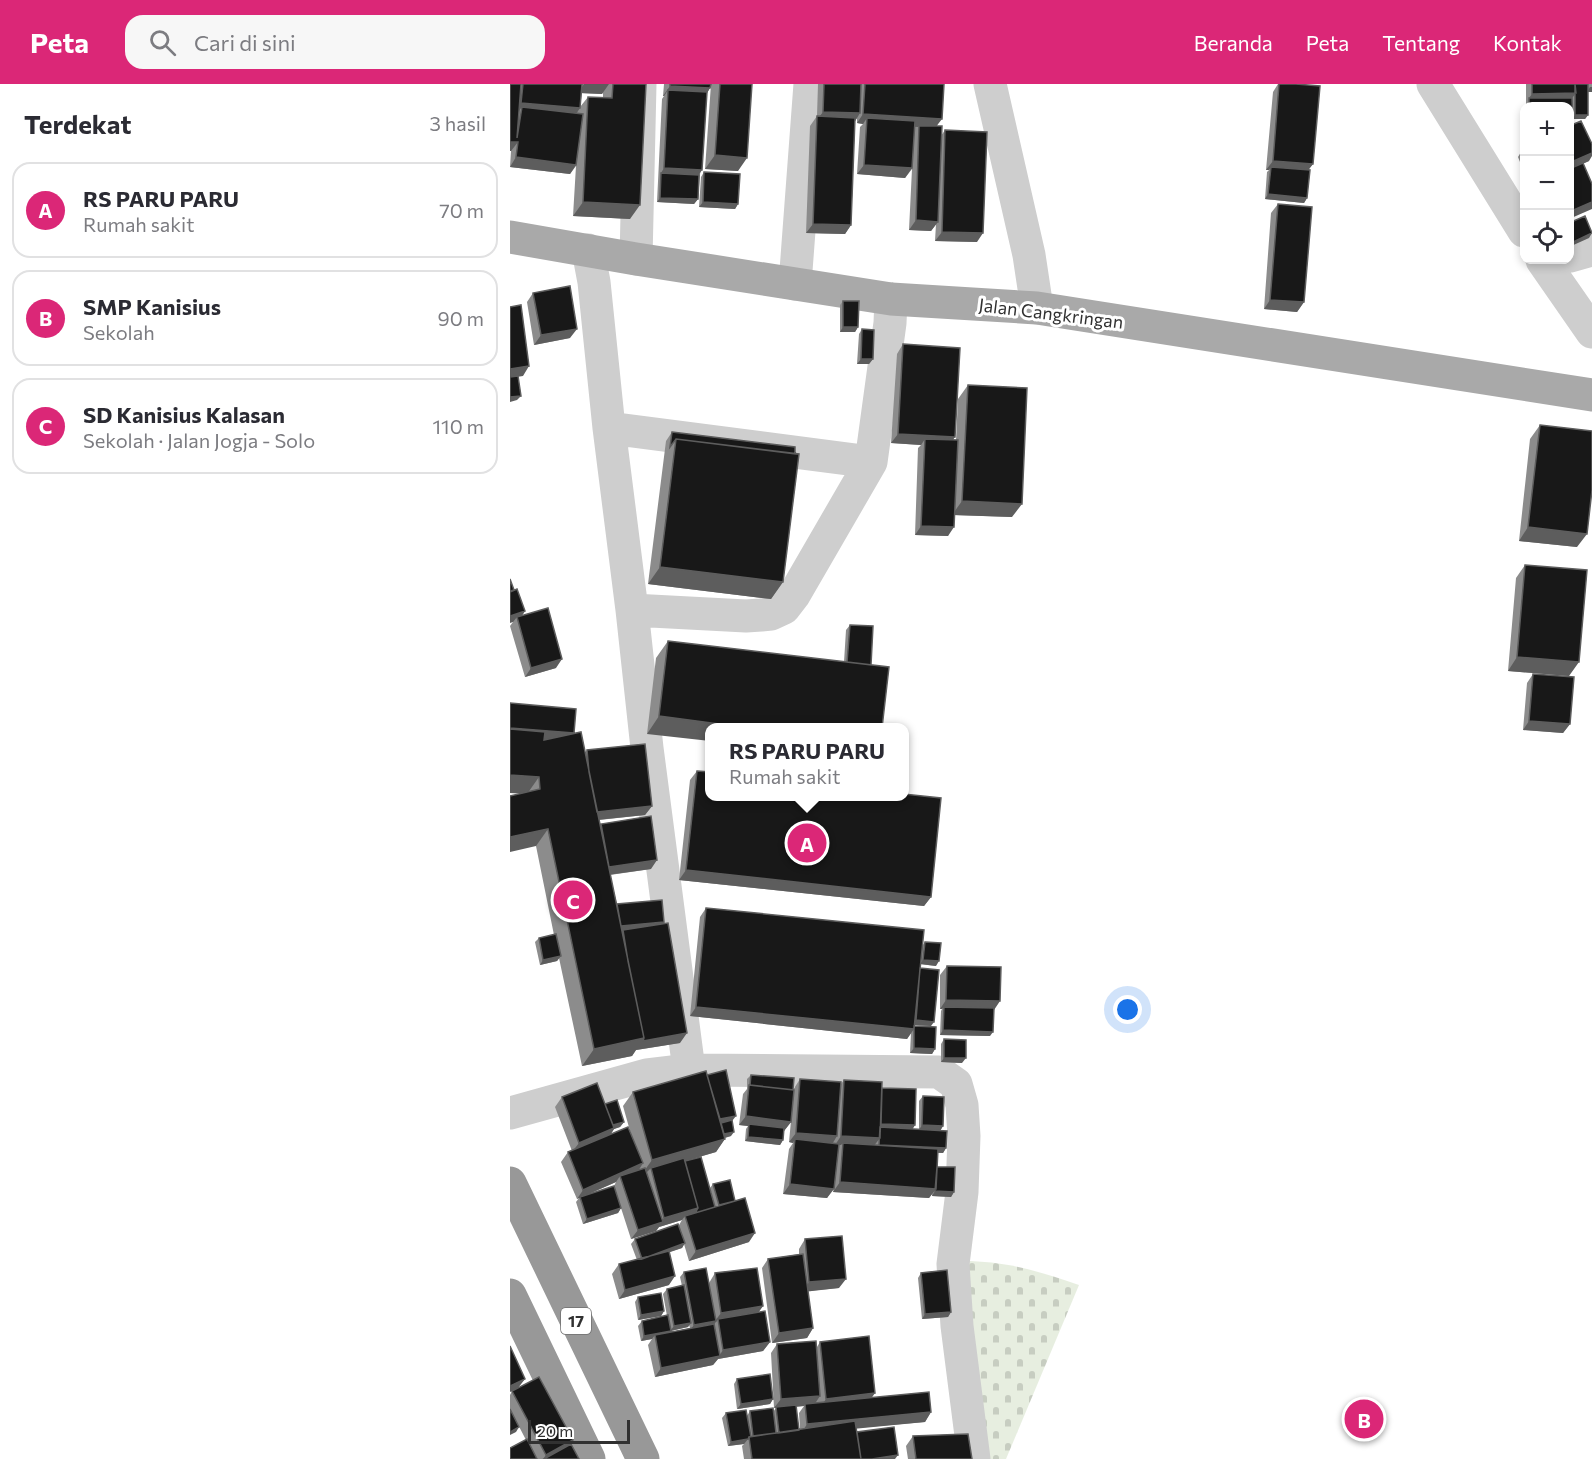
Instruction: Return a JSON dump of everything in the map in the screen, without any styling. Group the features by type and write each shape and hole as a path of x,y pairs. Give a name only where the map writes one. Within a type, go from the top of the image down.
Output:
{"highway":[{"name":"17","path":"510,1183 643,1459"},
{"path":"510,1295 589,1459"}],"main road":[{"name":"Jalan Cangkringan","path":"510,237 891,299 1037,308 1592,395"}],"street":[{"path":"636,259 640,84"},
{"path":"795,284 810,84"},
{"path":"990,84 1029,255 1037,308"},
{"path":"1433,84 1520,225"},
{"path":"588,250 594,282 647,748 689,1070"},
{"path":"1574,255 1592,250"},
{"path":"1556,264 1592,332"},
{"path":"632,610 746,616 771,614 784,608 794,595 871,462 890,323 891,299"},
{"path":"609,428 871,462"},
{"path":"510,1113 647,1075 689,1070 939,1072 956,1084 962,1105 964,1136 962,1192 953,1264 954,1295 974,1459"}],"green space":[{"path":"963,1261 979,1261 1022,1268 1079,1285 1006,1459 982,1459"}],"building":[{"path":"510,84 521,84 517,138 522,107 583,114 576,165 516,157 518,142 510,142"},
{"path":"523,84 582,84 580,108 521,103"},
{"path":"613,84 646,84 640,205 583,202 588,97 612,98"},
{"path":"670,84 711,84 710,88 670,86"},
{"path":"720,84 752,84 747,158 715,155"},
{"path":"824,84 861,84 860,113 823,112"},
{"path":"865,84 944,84 942,119 863,114"},
{"path":"1279,84 1320,86 1313,164 1273,161"},
{"path":"1532,84 1575,84 1576,93 1532,94"},
{"path":"1575,84 1588,84 1588,115 1575,115"},
{"path":"668,90 707,92 702,170 664,168"},
{"path":"1529,98 1572,98 1572,102 1529,102"},
{"path":"817,116 855,118 851,225 813,224"},
{"path":"867,118 915,121 912,168 864,165"},
{"path":"1581,121 1592,144 1592,153 1574,161 1574,156 1574,124"},
{"path":"919,126 942,126 938,222 916,220"},
{"path":"945,130 987,132 983,233 942,232"},
{"path":"1583,163 1592,184 1592,202 1574,210 1574,167"},
{"path":"1271,167 1310,170 1307,198 1268,194"},
{"path":"704,172 740,174 738,204 703,202"},
{"path":"661,173 699,175 698,199 660,198"},
{"path":"1278,204 1312,207 1304,302 1270,300"},
{"path":"1585,216 1592,233 1574,242 1574,221"},
{"path":"570,286 577,329 541,335 533,293"},
{"path":"843,301 859,301 858,327 843,327"},
{"path":"521,305 529,366 510,369 510,307"},
{"path":"862,329 874,330 873,359 861,359"},
{"path":"903,344 960,348 955,437 898,434"},
{"path":"518,376 521,396 510,397 510,377"},
{"path":"968,385 1027,388 1022,504 962,501"},
{"path":"1540,425 1592,431 1592,490 1587,534 1528,527"},
{"path":"672,432 795,447 795,454 676,439 670,447"},
{"path":"676,439 799,454 783,582 660,567"},
{"path":"925,439 958,440 954,527 921,526"},
{"path":"1525,565 1587,570 1579,662 1517,657"},
{"path":"510,579 514,590 510,591"},
{"path":"517,589 525,611 510,616 510,592"},
{"path":"548,608 562,659 531,668 517,617"},
{"path":"850,625 873,626 871,665 847,662"},
{"path":"668,641 889,667 883,723 712,723 659,716"},
{"path":"1533,674 1574,677 1570,724 1529,721"},
{"path":"510,703 576,709 574,733 510,728"},
{"path":"510,729 545,732 544,740 581,732 644,1038 594,1049 548,829 510,837 510,796 540,789 539,777 510,775"},
{"path":"645,744 652,806 597,812 587,750"},
{"path":"697,771 705,772 705,801 909,801 909,795 941,798 931,897 686,870"},
{"path":"651,816 657,860 609,867 601,824"},
{"path":"662,900 664,922 621,926 617,904"},
{"path":"706,908 924,930 914,1029 696,1007"},
{"path":"668,923 687,1033 643,1041 623,930"},
{"path":"556,934 561,956 543,960 539,938"},
{"path":"925,942 941,943 939,961 923,960"},
{"path":"947,966 1001,967 1000,1001 946,1000"},
{"path":"920,968 939,970 934,1022 916,1020"},
{"path":"944,1007 994,1008 993,1032 943,1030"},
{"path":"914,1026 936,1027 935,1049 914,1048"},
{"path":"944,1039 966,1040 966,1058 944,1058"},
{"path":"726,1070 736,1116 720,1119 707,1075"},
{"path":"706,1071 725,1139 652,1160 633,1092"},
{"path":"751,1075 794,1078 793,1090 750,1085"},
{"path":"800,1079 841,1082 837,1136 796,1133"},
{"path":"844,1080 882,1082 880,1138 841,1136"},
{"path":"597,1083 614,1128 579,1143 562,1097"},
{"path":"749,1085 794,1090 791,1122 746,1116"},
{"path":"882,1088 916,1089 915,1125 881,1124"},
{"path":"923,1096 944,1097 943,1126 922,1125"},
{"path":"617,1100 624,1122 613,1125 605,1104"},
{"path":"732,1120 734,1132 724,1134 721,1123"},
{"path":"749,1124 784,1128 783,1140 748,1137"},
{"path":"628,1127 643,1163 583,1190 568,1152"},
{"path":"880,1127 947,1131 946,1148 879,1145"},
{"path":"795,1139 839,1144 834,1189 790,1184"},
{"path":"843,1143 938,1149 936,1189 840,1182"},
{"path":"701,1157 715,1207 695,1213 698,1208 685,1161"},
{"path":"684,1158 698,1208 664,1218 651,1168"},
{"path":"937,1167 955,1167 954,1192 935,1191"},
{"path":"645,1168 663,1222 638,1230 620,1176"},
{"path":"730,1180 735,1201 719,1205 713,1184"},
{"path":"614,1186 621,1208 587,1219 580,1197"},
{"path":"745,1198 755,1233 696,1251 685,1216"},
{"path":"678,1224 685,1243 642,1259 635,1239"},
{"path":"842,1236 846,1279 809,1282 805,1239"},
{"path":"669,1251 675,1276 625,1290 619,1264"},
{"path":"803,1254 813,1328 779,1333 768,1259"},
{"path":"706,1268 716,1321 694,1325 684,1272"},
{"path":"757,1268 763,1306 721,1313 715,1273"},
{"path":"947,1270 951,1312 925,1314 921,1273"},
{"path":"684,1285 691,1323 674,1326 667,1289"},
{"path":"661,1293 664,1311 641,1315 638,1297"},
{"path":"765,1311 770,1342 723,1350 718,1319"},
{"path":"668,1315 671,1331 644,1336 642,1321"},
{"path":"714,1324 720,1356 661,1368 655,1335"},
{"path":"869,1336 875,1393 826,1399 820,1342"},
{"path":"816,1341 820,1396 781,1399 777,1344"},
{"path":"510,1346 525,1379 510,1386"},
{"path":"770,1374 773,1399 741,1404 737,1379"},
{"path":"539,1377 573,1440 546,1455 512,1391"},
{"path":"929,1392 931,1412 807,1424 805,1404"},
{"path":"796,1405 799,1430 779,1433 776,1407"},
{"path":"773,1408 776,1433 753,1436 750,1411"},
{"path":"510,1409 519,1427 510,1432"},
{"path":"746,1410 751,1437 731,1442 726,1413"},
{"path":"855,1421 861,1459 752,1459 749,1437"},
{"path":"894,1427 898,1455 861,1459 857,1432"},
{"path":"968,1434 972,1459 916,1459 913,1436"},
{"path":"527,1439 537,1459 510,1459 510,1448"},
{"path":"571,1444 579,1459 544,1459"}],"place":[{"name":"RS PARU PARU","path":"807,843"},
{"name":"SD Kanisius Kalasan","path":"573,900"},
{"name":"SMP Kanisius","path":"1364,1419"}]}
